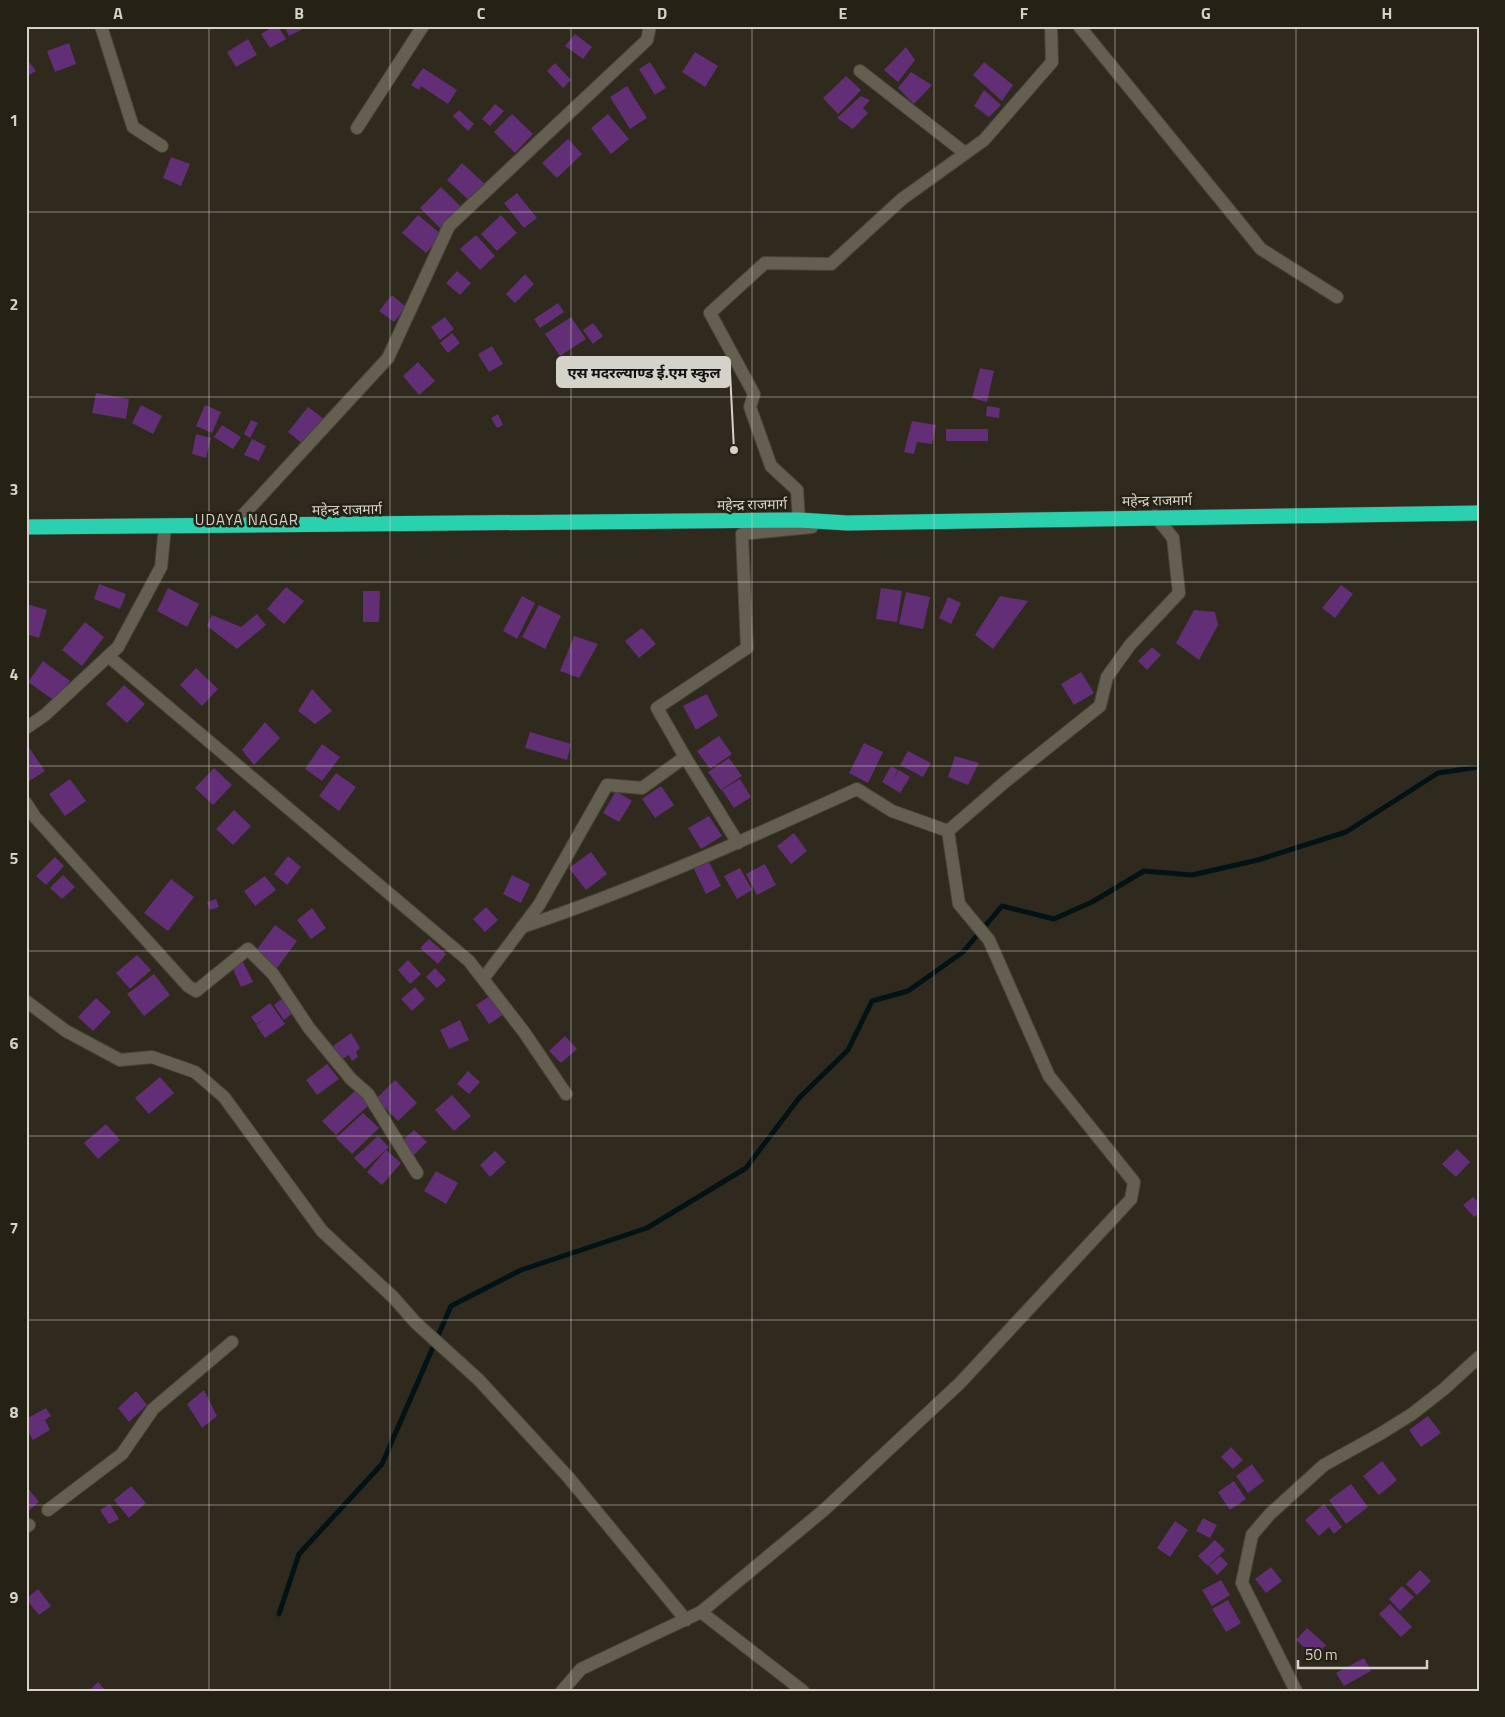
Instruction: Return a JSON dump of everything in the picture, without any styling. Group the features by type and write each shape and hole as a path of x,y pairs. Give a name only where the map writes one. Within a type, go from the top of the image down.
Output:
{"highway":[{"name":"महेन्द्र राजमार्ग","path":"26,527 799,520 847,523 1155,516 1479,513"}],"street":[{"path":"101,26 133,127 162,146"},
{"path":"357,128 423,26"},
{"path":"233,526 388,358 449,226 647,40 650,26"},
{"path":"799,520 797,490 771,466 750,406 754,394 710,313 765,263 831,264 902,198 984,140 1052,62 1051,26"},
{"path":"1079,26 1261,249 1337,297"},
{"path":"860,72 965,154"},
{"path":"948,831 1006,780 1100,706 1107,677 1130,646 1179,592 1173,538 1155,516"},
{"path":"738,843 685,758 657,708 748,648 742,534 847,523"},
{"path":"27,726 45,715 118,647 161,567 165,527"},
{"path":"108,656 469,961 524,1032 566,1094"},
{"path":"482,979 539,905 607,785 642,788 685,758"},
{"path":"522,927 738,843 857,789 892,811 948,831"},
{"path":"26,803 35,817 188,986 196,990 248,949 273,974 309,1028 351,1078 368,1094 418,1173"},
{"path":"562,1691 582,1669 701,1612 824,1510 960,1383 1131,1199 1134,1182 1049,1076 989,940 959,904 948,831"},
{"path":"26,1001 66,1031 120,1060 152,1057 195,1072 224,1097 322,1231 479,1380 569,1478 686,1620"},
{"path":"48,1510 122,1454 153,1409 232,1342"},
{"path":"1296,1691 1242,1582 1252,1535 1270,1514 1324,1465 1412,1414 1444,1389 1479,1357"},
{"path":"701,1612 803,1691"}],"building":[{"path":"274,26 278,26 286,39 270,48 261,34"},
{"path":"284,26 305,26 305,28 289,36"},
{"path":"575,34 592,47 583,59 565,46"},
{"path":"248,39 257,55 236,67 227,52"},
{"path":"69,43 76,64 55,72 47,51"},
{"path":"906,47 915,60 898,82 884,70"},
{"path":"695,52 718,66 705,87 682,72"},
{"path":"26,58 36,71 26,77"},
{"path":"650,62 666,88 655,95 639,69"},
{"path":"984,62 1013,85 1002,101 973,75"},
{"path":"555,63 571,80 563,88 547,71"},
{"path":"423,68 457,90 448,104 421,86 419,90 411,85"},
{"path":"911,72 932,85 914,104 898,88"},
{"path":"846,76 861,90 838,114 823,98"},
{"path":"627,86 647,118 630,129 610,97"},
{"path":"984,90 1001,105 989,117 974,106"},
{"path":"861,96 870,100 863,108 868,113 853,129 837,118"},
{"path":"495,104 504,111 490,126 482,119"},
{"path":"459,110 474,124 468,131 453,116"},
{"path":"512,114 533,134 515,153 494,132"},
{"path":"608,114 629,139 611,154 591,128"},
{"path":"568,139 582,154 557,178 542,163"},
{"path":"171,157 190,164 181,186 163,178"},
{"path":"462,163 486,185 471,202 447,180"},
{"path":"441,187 463,209 442,230 420,208"},
{"path":"517,193 537,218 524,228 504,203"},
{"path":"418,215 442,235 426,253 402,233"},
{"path":"501,215 517,233 497,251 481,234"},
{"path":"476,235 495,256 480,270 460,249"},
{"path":"457,271 471,283 460,295 446,283"},
{"path":"525,274 534,284 515,303 506,294"},
{"path":"392,295 406,307 394,322 379,311"},
{"path":"558,303 564,312 540,328 534,319"},
{"path":"445,317 454,329 440,340 431,327"},
{"path":"571,317 586,339 560,356 545,334"},
{"path":"593,323 603,336 593,344 583,330"},
{"path":"452,333 460,343 448,353 440,343"},
{"path":"492,346 503,364 489,372 478,354"},
{"path":"418,362 435,381 419,395 403,376"},
{"path":"980,368 994,371 987,402 972,398"},
{"path":"96,393 129,399 126,419 92,413"},
{"path":"141,405 162,416 153,434 132,423"},
{"path":"205,405 221,412 212,433 196,426"},
{"path":"987,406 1000,408 999,418 986,416"},
{"path":"308,407 324,419 303,444 288,432"},
{"path":"498,414 503,425 497,428 491,418"},
{"path":"251,420 258,423 250,438 244,434"},
{"path":"912,421 936,425 932,444 917,442 914,454 904,452"},
{"path":"222,425 241,437 233,449 214,437"},
{"path":"946,429 988,429 988,441 946,441"},
{"path":"196,434 211,438 206,458 192,454"},
{"path":"252,439 266,446 259,461 244,455"},
{"path":"99,584 126,594 120,609 94,599"},
{"path":"1341,585 1353,594 1335,618 1322,608"},
{"path":"286,587 304,601 284,624 267,609"},
{"path":"168,588 199,604 187,627 157,611"},
{"path":"881,588 902,591 897,622 876,619"},
{"path":"363,591 380,591 379,622 363,622"},
{"path":"906,592 930,597 923,629 899,624"},
{"path":"522,596 535,603 517,639 503,631"},
{"path":"1000,596 1028,601 993,649 975,635"},
{"path":"948,597 961,603 951,624 939,618"},
{"path":"27,604 47,610 39,638 26,634"},
{"path":"539,605 561,616 545,649 522,637"},
{"path":"1194,610 1215,612 1218,625 1199,660 1176,643"},
{"path":"257,614 266,625 237,649 207,626 212,615 241,627"},
{"path":"85,622 104,637 82,666 62,650"},
{"path":"642,628 656,644 639,658 625,641"},
{"path":"574,636 598,644 579,678 560,671"},
{"path":"1152,647 1161,655 1147,670 1138,661"},
{"path":"43,661 70,681 55,701 28,682"},
{"path":"196,668 218,689 202,706 180,685"},
{"path":"1081,672 1094,693 1074,705 1061,684"},
{"path":"124,685 145,704 127,723 106,704"},
{"path":"312,689 332,711 315,724 298,711"},
{"path":"707,694 718,716 696,730 683,706"},
{"path":"265,722 280,738 254,765 242,750"},
{"path":"530,732 571,744 567,760 525,748"},
{"path":"719,736 732,754 710,769 697,751"},
{"path":"26,743 45,771 26,783"},
{"path":"864,743 883,752 868,783 849,773"},
{"path":"322,744 340,757 322,781 305,769"},
{"path":"908,751 931,763 923,777 900,765"},
{"path":"955,756 979,763 968,785 948,777"},
{"path":"729,758 742,776 721,790 708,772"},
{"path":"891,766 898,770 893,780 899,770 910,777 900,793 882,782"},
{"path":"214,768 232,785 213,805 195,788"},
{"path":"336,773 356,787 339,811 319,796"},
{"path":"70,779 86,801 65,816 49,794"},
{"path":"740,779 751,797 734,808 722,790"},
{"path":"661,786 674,805 655,818 642,799"},
{"path":"616,791 632,801 619,822 603,813"},
{"path":"234,810 251,826 233,845 216,829"},
{"path":"709,816 722,836 701,849 688,828"},
{"path":"794,833 807,851 791,864 777,846"},
{"path":"591,852 607,874 586,890 569,868"},
{"path":"288,856 301,867 287,885 274,874"},
{"path":"55,857 64,866 46,885 36,876"},
{"path":"709,862 721,886 706,894 694,869"},
{"path":"765,864 776,885 757,895 746,874"},
{"path":"740,868 752,890 737,899 724,876"},
{"path":"63,875 75,887 62,899 50,888"},
{"path":"512,875 530,884 521,903 503,894"},
{"path":"265,876 276,890 255,906 244,891"},
{"path":"171,879 194,897 168,931 144,913"},
{"path":"216,899 219,907 210,910 207,902"},
{"path":"486,907 498,920 485,932 473,919"},
{"path":"312,908 326,928 311,939 297,920"},
{"path":"275,925 297,941 277,968 255,952"},
{"path":"429,939 446,954 438,964 420,948"},
{"path":"137,955 151,970 130,989 116,973"},
{"path":"242,960 253,982 241,987 231,965"},
{"path":"408,960 421,974 410,984 398,970"},
{"path":"435,968 446,980 437,988 426,977"},
{"path":"154,974 170,995 144,1016 127,994"},
{"path":"415,987 425,999 412,1011 401,999"},
{"path":"494,993 507,1012 489,1024 476,1005"},
{"path":"96,998 111,1012 93,1031 78,1017"},
{"path":"283,998 293,1013 284,1020 274,1005"},
{"path":"270,1003 285,1024 265,1038 256,1025 265,1019 256,1024 251,1017"},
{"path":"460,1020 469,1040 449,1049 440,1030"},
{"path":"351,1033 360,1048 356,1052 358,1057 352,1061 349,1055 341,1060 333,1046"},
{"path":"565,1036 577,1049 561,1063 549,1051"},
{"path":"327,1064 339,1079 317,1095 306,1080"},
{"path":"468,1071 480,1082 469,1094 457,1084"},
{"path":"160,1077 174,1093 149,1114 135,1098"},
{"path":"395,1080 417,1103 398,1121 376,1099"},
{"path":"356,1090 369,1105 336,1135 322,1121"},
{"path":"452,1095 471,1116 454,1131 435,1110"},
{"path":"363,1113 379,1128 352,1154 336,1138"},
{"path":"106,1124 120,1140 98,1159 84,1143"},
{"path":"414,1130 427,1142 414,1155 401,1142"},
{"path":"378,1136 389,1147 365,1169 354,1158"},
{"path":"1457,1149 1470,1162 1456,1177 1442,1164"},
{"path":"386,1150 401,1163 382,1185 367,1172"},
{"path":"495,1151 506,1162 490,1177 480,1165"},
{"path":"436,1171 458,1183 446,1204 424,1191"},
{"path":"1473,1197 1479,1203 1479,1213 1474,1217 1463,1205"},
{"path":"204,1390 217,1416 202,1428 187,1404"},
{"path":"136,1391 147,1405 129,1422 118,1408"},
{"path":"46,1408 51,1416 45,1420 50,1430 33,1440 26,1428 26,1419"},
{"path":"1428,1416 1441,1433 1421,1447 1409,1430"},
{"path":"1231,1447 1243,1460 1233,1469 1221,1457"},
{"path":"1382,1461 1397,1480 1379,1495 1363,1476"},
{"path":"1252,1464 1264,1481 1248,1493 1236,1476"},
{"path":"1234,1481 1246,1499 1230,1510 1218,1492"},
{"path":"1351,1484 1368,1507 1346,1524 1329,1500"},
{"path":"131,1486 146,1503 129,1518 114,1500"},
{"path":"28,1488 39,1502 28,1511 26,1489"},
{"path":"110,1504 119,1519 109,1524 100,1510"},
{"path":"1324,1504 1342,1527 1334,1534 1329,1527 1319,1536 1305,1520"},
{"path":"1203,1518 1217,1525 1210,1538 1196,1531"},
{"path":"1175,1521 1188,1530 1170,1557 1157,1548"},
{"path":"1215,1540 1225,1550 1208,1566 1198,1556"},
{"path":"1220,1556 1228,1564 1217,1575 1209,1566"},
{"path":"1271,1567 1282,1581 1266,1593 1255,1579"},
{"path":"1420,1570 1431,1581 1417,1595 1406,1584"},
{"path":"1221,1580 1230,1595 1212,1606 1202,1590"},
{"path":"1402,1586 1414,1597 1400,1611 1389,1599"},
{"path":"38,1589 51,1606 39,1615 26,1599"},
{"path":"1228,1600 1241,1623 1226,1632 1212,1609"},
{"path":"1390,1604 1412,1627 1401,1637 1379,1614"},
{"path":"1307,1628 1326,1645 1315,1657 1296,1640"},
{"path":"1364,1658 1371,1671 1344,1686 1336,1673"},
{"path":"98,1682 106,1691 89,1691"}],"waterway":[{"path":"279,1614 299,1554 382,1464 451,1306 521,1270 647,1228 746,1168 799,1098 848,1050 872,1001 908,991 963,952 1002,906 1054,919 1092,902 1144,871 1192,875 1258,860 1346,832 1438,773 1479,767"}],"place":[{"name":"एस मदरल्याण्ड ई.एम स्कुल","path":"734,450"}],"district":[{"name":"UDAYA NAGAR","path":"247,519"}]}
